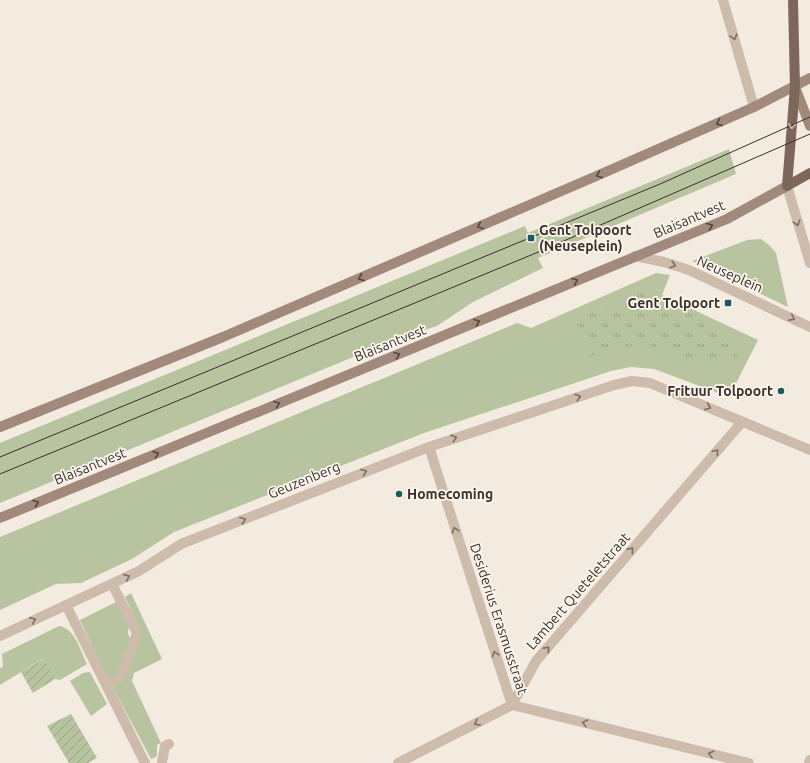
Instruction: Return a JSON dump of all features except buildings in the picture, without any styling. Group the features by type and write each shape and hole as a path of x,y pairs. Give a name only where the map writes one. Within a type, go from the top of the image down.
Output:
{"main road":[{"path":"787,186 795,87 793,0"},
{"path":"0,427 224,337 754,108 810,78"},
{"path":"795,87 810,126"},
{"path":"787,186 810,173"},
{"name":"Blaisantvest","path":"0,518 727,219 787,186"}],"street":[{"path":"723,0 754,108"},
{"path":"787,186 810,263"},
{"name":"Neuseplein","path":"635,256 664,262 689,270 810,327"},
{"name":"Geuzenberg","path":"0,636 139,572 181,544 429,447 614,385 632,381 650,383 742,422"},
{"path":"742,422 810,450"},
{"name":"Lambert Queteletstraat","path":"512,705 536,661 742,422"},
{"name":"Desiderius Erasmusstraat","path":"429,447 512,705 749,763"},
{"path":"106,684 121,677 137,633 112,584"},
{"path":"66,605 145,763"},
{"path":"398,763 512,705"},
{"path":"162,763 165,746 169,744"}],"green space":[{"path":"729,149 736,174 538,258 543,268 473,302 437,326 392,341 0,503 0,443 525,226 528,233"},
{"path":"761,239 776,253 788,307 692,261 747,240"},
{"path":"656,273 670,275 662,295 758,340 729,397 654,369 631,367 611,371 424,433 174,532 132,559 81,583 56,584 0,610 0,537 517,323 531,328"},
{"path":"644,292 731,331 738,359 700,363 644,343 589,356 575,319"},
{"path":"131,593 162,659 134,673 132,681 161,743 157,745 157,756 151,759 112,686 142,634 125,597"},
{"path":"118,601 129,624 128,634 131,640 117,675 107,678 80,620"},
{"path":"59,626 69,631 77,641 87,664 60,680 55,679 42,659 0,685 0,668 3,667 2,654"},
{"path":"43,659 55,679 33,693 21,672"},
{"path":"90,672 107,704 91,716 70,681 83,673"},
{"path":"71,714 97,758 88,763 69,763 47,726"}],"tram line":[{"path":"0,457 660,184 810,117"},
{"path":"0,474 536,253 810,134"}],"place":[{"name":"Gent Tolpoort (Neuseplein)","path":"531,238"},
{"name":"Gent Tolpoort","path":"728,303"},
{"name":"Frituur Tolpoort","path":"781,391"},
{"name":"Homecoming","path":"399,494"}]}
